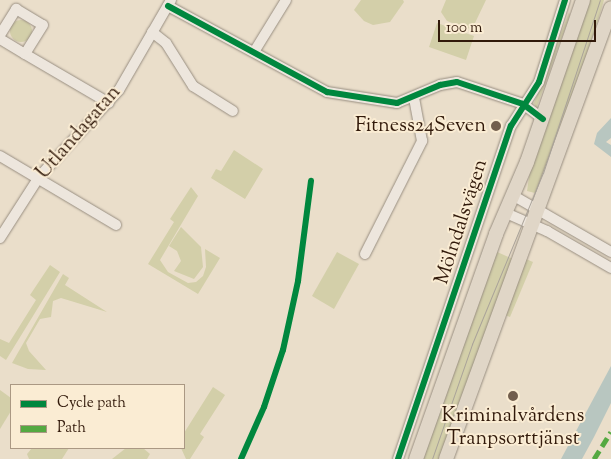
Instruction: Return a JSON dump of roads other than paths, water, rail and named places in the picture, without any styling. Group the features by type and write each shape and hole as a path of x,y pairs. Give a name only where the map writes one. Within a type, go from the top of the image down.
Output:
{"main road":[{"name":"Mölndalsvägen","path":"416,459 494,240 514,196 543,119 583,0"},
{"path":"446,459 539,210 611,8"}],"street":[{"path":"254,52 286,0"},
{"name":"Mölndalsvägen","path":"398,459 511,126 523,104 539,82 564,1 574,4 578,0"},
{"path":"170,3 328,92 376,102 397,103 414,98 440,85 457,82 523,104 543,119"},
{"name":"Utlandagatan","path":"0,238 39,177 109,103 170,3"},
{"path":"1,29 16,9 43,25 25,54"},
{"path":"152,32 166,43 193,86 233,110"},
{"path":"0,39 109,103"},
{"path":"365,254 420,147 422,129 414,98"},
{"path":"0,156 39,177 116,225"},
{"path":"514,196 611,252"},
{"path":"506,213 533,225 611,268"}],"tram line":[{"path":"432,459 472,344 543,173 600,0"}],"place":[{"name":"Fitness24Seven","path":"496,126"},
{"name":"Kriminalvårdens Tranpsorttjänst","path":"513,396"}]}
